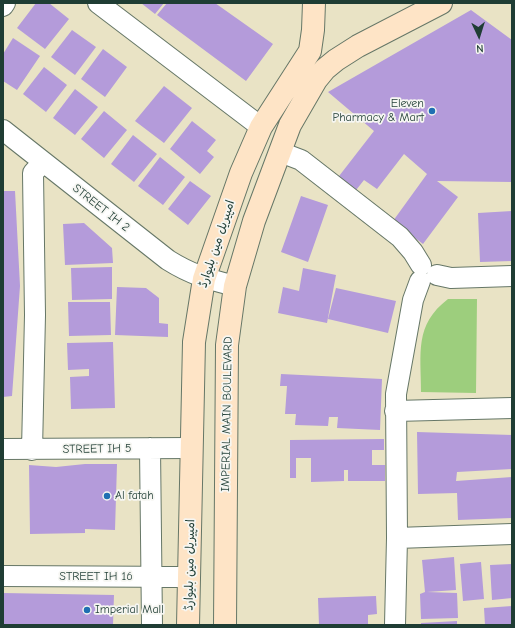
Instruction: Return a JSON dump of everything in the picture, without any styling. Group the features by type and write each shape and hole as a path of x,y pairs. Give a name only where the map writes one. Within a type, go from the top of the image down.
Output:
{"street":[{"path":"98,3 264,121 290,125"},
{"name":"امپیریل مین بلیوارڈ","path":"188,625 194,342 204,279 241,173 264,121 296,76 310,52 313,30 314,3"},
{"name":"IMPERIAL MAIN BOULEVARD","path":"224,625 225,380 227,345 235,286 254,221 290,125 316,80 336,60 441,3"},
{"name":"STREET IH 2","path":"3,130 168,260 189,273 204,279 235,286"},
{"path":"280,152 301,160 400,237 413,252 426,273 451,278 512,276"},
{"path":"32,450 35,315 33,173 43,162"},
{"path":"395,625 397,538 396,394 413,300 426,273"},
{"path":"396,411 512,408"},
{"path":"150,448 153,577 152,625"},
{"name":"STREET IH 5","path":"3,449 191,448"},
{"path":"397,538 512,534"},
{"name":"STREET IH 16","path":"3,576 189,577"}],"green space":[{"path":"448,299 477,299 476,393 421,392 421,352 425,330 429,319"}],"building":[{"path":"36,3 49,3 69,19 45,49 17,28"},
{"path":"141,3 164,3 155,14"},
{"path":"167,3 215,3 273,44 246,81 157,15"},
{"name":"Eleven Pharmacy & Mart","path":"471,10 512,40 512,182 437,181 458,197 423,244 393,221 427,174 404,154 377,189 364,180 353,194 336,180 374,131 328,92"},
{"path":"72,30 96,47 75,75 51,57"},
{"path":"13,38 40,56 17,90 3,81 3,54"},
{"path":"103,49 127,67 105,97 81,79"},
{"path":"44,67 67,85 46,112 23,94"},
{"path":"164,86 192,108 164,143 135,121"},
{"path":"75,89 98,107 75,135 53,118"},
{"path":"104,111 127,130 104,158 81,139"},
{"path":"192,121 216,140 207,151 214,157 200,174 170,149"},
{"path":"133,135 157,154 134,182 111,164"},
{"path":"160,157 185,177 163,205 138,186"},
{"path":"190,181 211,196 188,225 168,209"},
{"path":"3,191 15,191 20,286 12,396 3,397"},
{"path":"301,196 328,205 308,262 281,252"},
{"path":"512,211 512,261 480,262 478,213"},
{"path":"84,223 112,248 113,263 65,265 63,224"},
{"path":"112,267 112,299 72,300 71,268"},
{"path":"303,268 336,275 327,323 278,313 283,287 299,291"},
{"path":"117,287 146,288 159,298 159,323 168,324 168,337 115,335"},
{"path":"336,288 396,301 388,333 328,319"},
{"path":"68,302 110,302 111,335 69,336"},
{"path":"113,342 115,408 71,409 70,377 89,376 89,369 68,370 67,343"},
{"path":"281,374 382,379 380,430 337,428 338,417 329,417 328,426 295,425 296,414 285,414 287,386 280,386"},
{"path":"417,432 512,435 512,469 457,472 456,481 512,477 512,518 458,520 457,493 418,494"},
{"path":"384,439 384,450 372,450 372,465 385,465 385,481 348,481 348,470 344,470 344,481 311,482 311,458 296,458 296,478 290,478 290,440"},
{"path":"85,464 117,464 115,530 85,529 85,533 30,534 29,465 56,467"},
{"path":"454,557 456,590 427,592 457,593 458,618 421,619 420,594 425,592 422,560"},
{"path":"481,562 484,599 463,601 460,564"},
{"path":"512,564 512,598 492,600 490,565"},
{"path":"3,593 114,595 113,625 3,625"},
{"path":"376,596 377,614 368,615 368,625 319,625 318,598"},
{"path":"512,606 512,625 485,625 484,608"},
{"path":"457,621 457,625 421,625 421,623"}],"place":[{"name":"Eleven Pharmacy & Mart","path":"432,111"},
{"name":"Al fatah","path":"107,496"},
{"name":"Imperial Mall","path":"87,610"}]}
